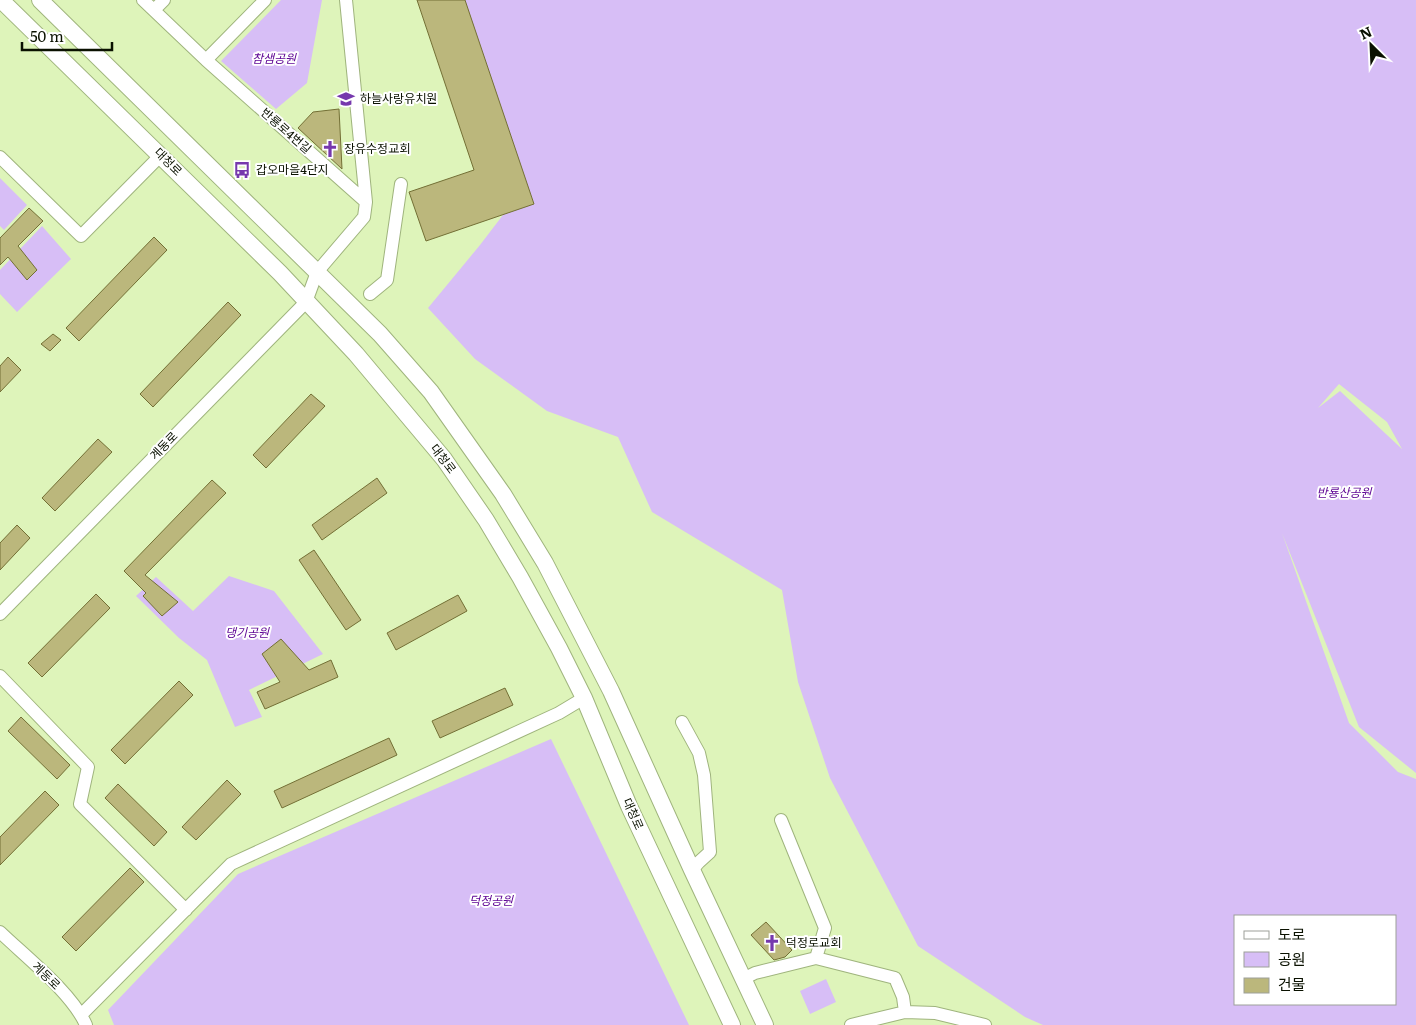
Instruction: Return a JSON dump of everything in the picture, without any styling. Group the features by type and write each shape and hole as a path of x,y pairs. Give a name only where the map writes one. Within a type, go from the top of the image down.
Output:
{"main road":[{"name":"대청로","path":"1,0 280,273 356,354 444,459 486,520 559,648 584,698 629,806 732,1025"},
{"name":"대청로","path":"40,0 380,334 431,392 503,494 546,563 611,691 765,1025"}],"street":[{"name":"반룡로4번길","path":"143,0 206,60 366,202"},
{"path":"154,10 164,0"},
{"path":"206,60 265,0"},
{"path":"317,272 364,217 366,202 346,0"},
{"path":"0,157 81,236 161,155"},
{"path":"370,294 387,280 401,184"},
{"name":"계동로","path":"0,614 306,302 317,272"},
{"path":"0,676 88,767 80,804 186,910"},
{"path":"84,1020 231,864 559,713 584,698"},
{"path":"682,722 699,753 704,776 710,852 692,870"},
{"path":"781,820 825,928 816,958"},
{"name":"계동로","path":"0,932 68,997 84,1020"},
{"path":"743,979 756,973 816,958 895,978 903,997 905,1012"},
{"path":"851,1025 905,1012 935,1013 985,1025"}],"green space":[{"name":"참샘공원","path":"281,0 322,0 307,83 276,109 221,61"},
{"name":"반룡산공원","path":"454,0 1416,0 1416,773 1359,727 1282,533 1349,723 1398,772 1416,779 1416,1025 1043,1025 1025,1017 918,946 830,778 798,682 782,590 652,512 618,437 547,411 475,359 428,308 526,185","holes":["1339,384 1387,422 1402,449 1340,391 1318,408"]},
{"path":"0,178 27,205 4,230 0,226"},
{"path":"42,226 71,259 17,312 0,294 0,270"},
{"name":"댕기공원","path":"229,576 274,591 323,654 249,690 262,717 235,727 207,660 179,638 136,596 156,577 193,611"},
{"name":"덕정공원","path":"551,739 689,1025 114,1025 108,1010 238,874"},
{"path":"826,979 836,1002 810,1014 800,991"}],"building":[{"path":"417,0 465,0 534,204 426,241 409,192 474,170"},
{"name":"장유수정교회","path":"339,109 342,169 298,128 313,112"},
{"path":"29,208 43,221 18,246 37,270 27,280 8,257 0,265 0,238"},
{"path":"154,237 167,250 79,341 66,328"},
{"path":"228,302 241,315 153,407 140,394"},
{"path":"53,334 61,340 50,351 41,344"},
{"path":"8,357 21,370 0,392 0,366"},
{"path":"311,394 325,406 266,468 253,455"},
{"path":"98,439 112,452 55,511 42,498"},
{"path":"377,478 387,493 322,540 312,525"},
{"path":"212,480 226,493 145,575 178,602 162,616 143,596 146,593 124,571"},
{"path":"17,525 30,538 0,570 0,543"},
{"path":"314,550 361,620 346,630 299,560"},
{"path":"96,594 110,608 42,677 28,663"},
{"path":"458,595 467,611 396,650 387,633"},
{"path":"281,639 309,670 331,660 338,677 265,709 257,692 280,682 262,654"},
{"path":"179,681 193,695 125,764 111,750"},
{"path":"505,688 513,705 440,738 432,721"},
{"path":"21,717 70,765 57,779 8,731"},
{"path":"389,738 397,755 282,808 274,791"},
{"path":"227,780 241,794 196,840 182,827"},
{"path":"118,784 167,832 154,846 105,798"},
{"path":"45,791 59,805 0,865 0,837"},
{"path":"130,868 144,882 76,951 62,937"},
{"name":"덕정로교회","path":"766,922 792,950 785,957 774,960 751,935"}],"place":[{"name":"하늘사랑유치원","path":"346,99"},
{"name":"장유수정교회","path":"330,149"},
{"name":"갑오마을4단지","path":"242,170"},
{"name":"덕정로교회","path":"772,943"}]}
